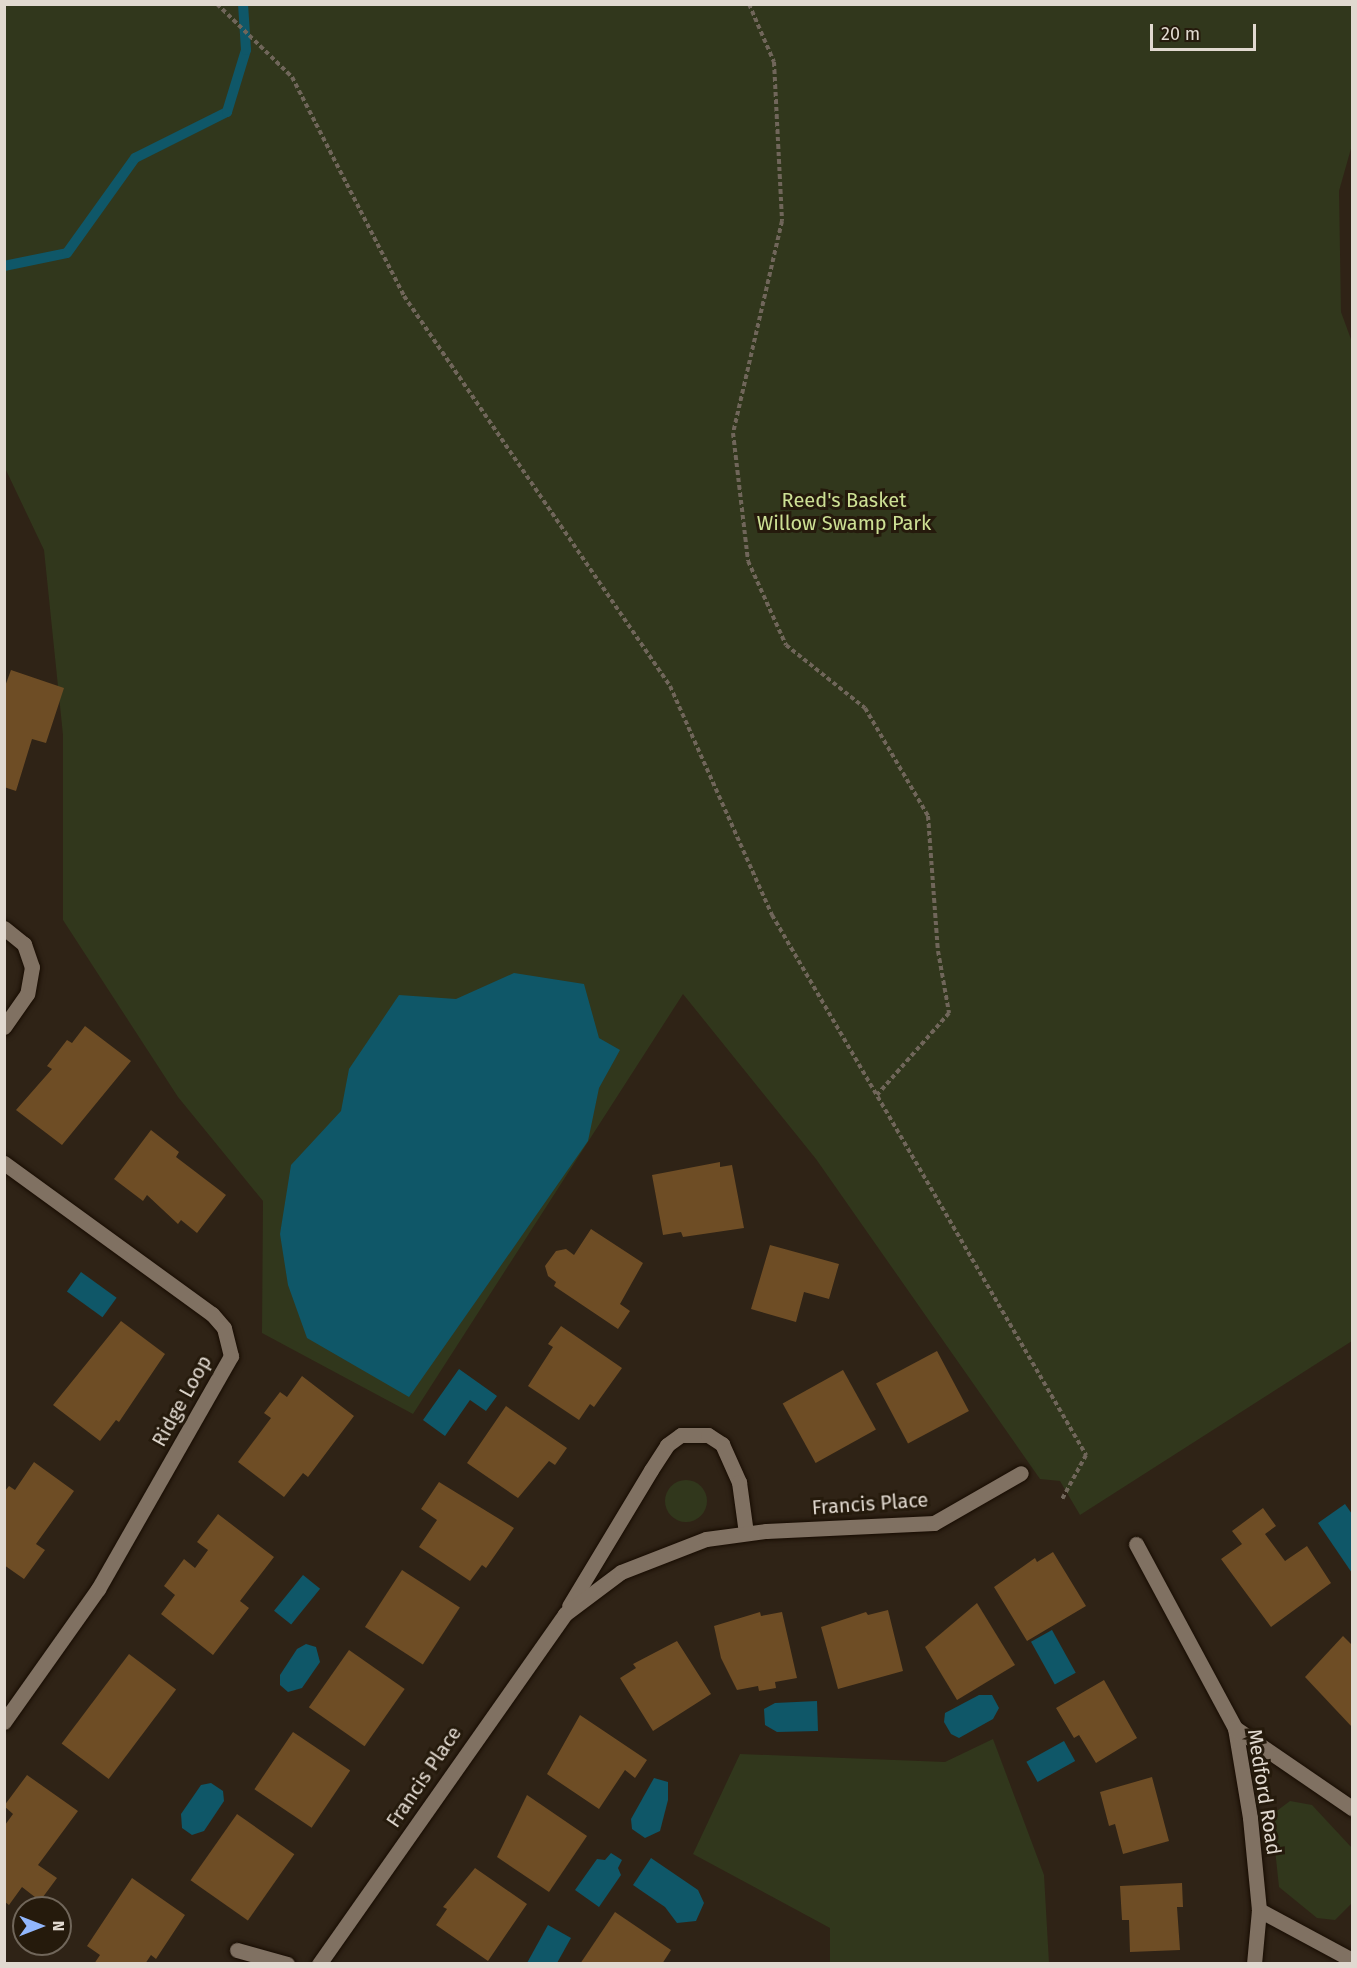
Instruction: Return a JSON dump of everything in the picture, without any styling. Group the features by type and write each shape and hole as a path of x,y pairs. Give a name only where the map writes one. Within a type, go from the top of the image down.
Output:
{"street":[{"path":"4,928 24,944 32,967 27,994 4,1027"},
{"name":"Ridge Loop","path":"4,1163 212,1314 224,1328 231,1356 225,1371 98,1589 4,1722"},
{"name":"Francis Place","path":"319,1964 565,1614 667,1445 681,1435 708,1435 722,1444 739,1482 746,1533"},
{"name":"Francis Place","path":"565,1614 621,1572 706,1539 746,1533 934,1524 1021,1473"},
{"name":"Medford Road","path":"1136,1544 1235,1728 1250,1818 1259,1910 1254,1964"},
{"path":"1235,1728 1353,1808"},
{"path":"1259,1910 1348,1958"},
{"path":"237,1950 286,1964"}],"path":[{"path":"217,4 292,77 405,296 670,686 772,915 1086,1455 1061,1501"},
{"path":"749,4 774,62 782,221 733,433 748,561 786,645 865,708 928,816 938,951 950,1013 877,1095"}],"green space":[{"name":"Reed's Basket Willow Swamp Park","path":"5,5 1352,5 1352,145 1339,191 1341,312 1352,342 1352,1341 1080,1515 1060,1481 1040,1479 816,1159 683,994 413,1414 262,1333 263,1201 178,1097 63,920 63,735 44,550 5,468"},
{"path":"686,1480 701,1486 707,1501 701,1516 686,1522 671,1516 665,1501 671,1486"},
{"path":"993,1739 1044,1875 1049,1963 830,1963 830,1928 693,1854 740,1754 945,1762"},
{"path":"1290,1801 1312,1805 1352,1848 1352,1903 1335,1920 1317,1918 1279,1887 1272,1821 1274,1813"}],"water":[{"path":"514,973 584,984 599,1038 620,1050 599,1088 588,1141 409,1397 307,1338 288,1285 280,1234 291,1165 341,1111 349,1069 399,995 456,999"},
{"path":"81,1272 117,1298 102,1317 67,1291"},
{"path":"459,1369 497,1396 486,1411 470,1400 445,1436 423,1420"},
{"path":"1345,1504 1352,1514 1352,1573 1318,1523"},
{"path":"303,1575 320,1589 291,1625 274,1611"},
{"path":"1052,1630 1076,1673 1055,1684 1031,1642"},
{"path":"306,1644 316,1647 320,1662 302,1688 288,1692 280,1685 280,1675 297,1649"},
{"path":"979,1695 992,1695 999,1708 993,1719 959,1738 951,1734 944,1722 945,1713"},
{"path":"817,1701 818,1731 777,1732 765,1725 764,1709 775,1703"},
{"path":"1064,1741 1075,1761 1038,1782 1026,1762"},
{"path":"654,1778 668,1782 668,1800 660,1831 645,1838 632,1829 631,1819"},
{"path":"211,1783 223,1791 224,1801 204,1831 192,1835 182,1828 181,1814 201,1785"},
{"path":"611,1853 622,1860 618,1868 621,1875 599,1907 575,1890 597,1859 605,1860"},
{"path":"651,1858 698,1890 704,1903 696,1921 677,1923 665,1907 633,1885"},
{"path":"548,1925 571,1938 557,1963 527,1963"}],"building":[{"path":"11,670 64,688 46,743 32,739 16,791 4,787 4,689"},
{"path":"85,1026 131,1061 62,1145 16,1110 52,1069 47,1066 67,1040 72,1043"},
{"path":"151,1130 179,1152 176,1157 226,1195 197,1233 181,1220 178,1224 147,1195 143,1201 114,1179"},
{"path":"720,1162 720,1167 732,1165 744,1228 683,1237 681,1232 663,1235 652,1175"},
{"path":"591,1229 643,1263 620,1304 630,1311 618,1329 554,1286 556,1282 548,1276 545,1266 556,1251 566,1249 574,1255"},
{"path":"770,1245 839,1264 829,1299 804,1292 796,1322 751,1309"},
{"path":"121,1321 165,1354 119,1422 116,1420 100,1441 53,1405"},
{"path":"561,1326 622,1368 594,1407 590,1404 579,1420 528,1386 553,1347 548,1344"},
{"path":"937,1351 969,1411 908,1443 876,1383"},
{"path":"843,1370 876,1429 816,1463 783,1403"},
{"path":"302,1376 354,1416 308,1477 303,1473 284,1497 238,1462 271,1418 264,1413 280,1392 287,1397"},
{"path":"506,1406 567,1448 555,1465 549,1461 518,1498 467,1463"},
{"path":"34,1462 74,1491 36,1544 45,1550 24,1579 4,1565 4,1492 9,1486 15,1490"},
{"path":"439,1482 514,1528 486,1568 482,1565 470,1581 419,1547 437,1520 421,1509"},
{"path":"1263,1508 1276,1526 1265,1534 1285,1561 1307,1546 1331,1583 1271,1627 1221,1559 1242,1544 1232,1531"},
{"path":"218,1514 274,1557 240,1601 249,1608 213,1655 161,1614 175,1595 164,1586 184,1559 195,1568 208,1550 197,1542"},
{"path":"1053,1552 1086,1606 1027,1641 994,1587 1035,1558 1037,1562"},
{"path":"402,1570 460,1608 423,1665 365,1627"},
{"path":"977,1603 1015,1665 957,1700 925,1647"},
{"path":"888,1610 903,1671 838,1689 821,1627 866,1612 868,1615"},
{"path":"760,1612 761,1616 782,1612 797,1678 775,1682 776,1688 759,1691 758,1686 737,1690 721,1658 714,1626"},
{"path":"1343,1636 1352,1645 1352,1727 1305,1677"},
{"path":"677,1641 711,1694 653,1731 620,1678 636,1668 633,1664"},
{"path":"349,1650 405,1689 365,1746 309,1707"},
{"path":"129,1654 176,1690 109,1779 62,1743"},
{"path":"1104,1680 1137,1738 1096,1763 1079,1735 1074,1738 1056,1708"},
{"path":"580,1715 647,1760 635,1778 625,1770 599,1809 547,1774"},
{"path":"293,1732 350,1771 312,1828 254,1789"},
{"path":"27,1775 78,1811 38,1865 57,1878 44,1896 34,1896 22,1887 16,1896 12,1896 9,1905 5,1902 5,1825 13,1814 4,1806"},
{"path":"1152,1777 1169,1841 1123,1854 1115,1824 1109,1826 1100,1792"},
{"path":"527,1795 587,1836 549,1892 497,1857"},
{"path":"237,1814 294,1854 248,1921 191,1880"},
{"path":"475,1868 527,1904 488,1961 436,1925 447,1909 443,1907"},
{"path":"132,1878 185,1915 156,1959 151,1955 145,1964 94,1964 100,1955 87,1946"},
{"path":"1182,1883 1183,1907 1177,1907 1180,1950 1130,1952 1129,1920 1122,1920 1120,1886"},
{"path":"615,1912 671,1950 662,1964 580,1964"}],"waterway":[{"path":"4,266 67,253 135,158 227,112 246,50 243,4"}]}
